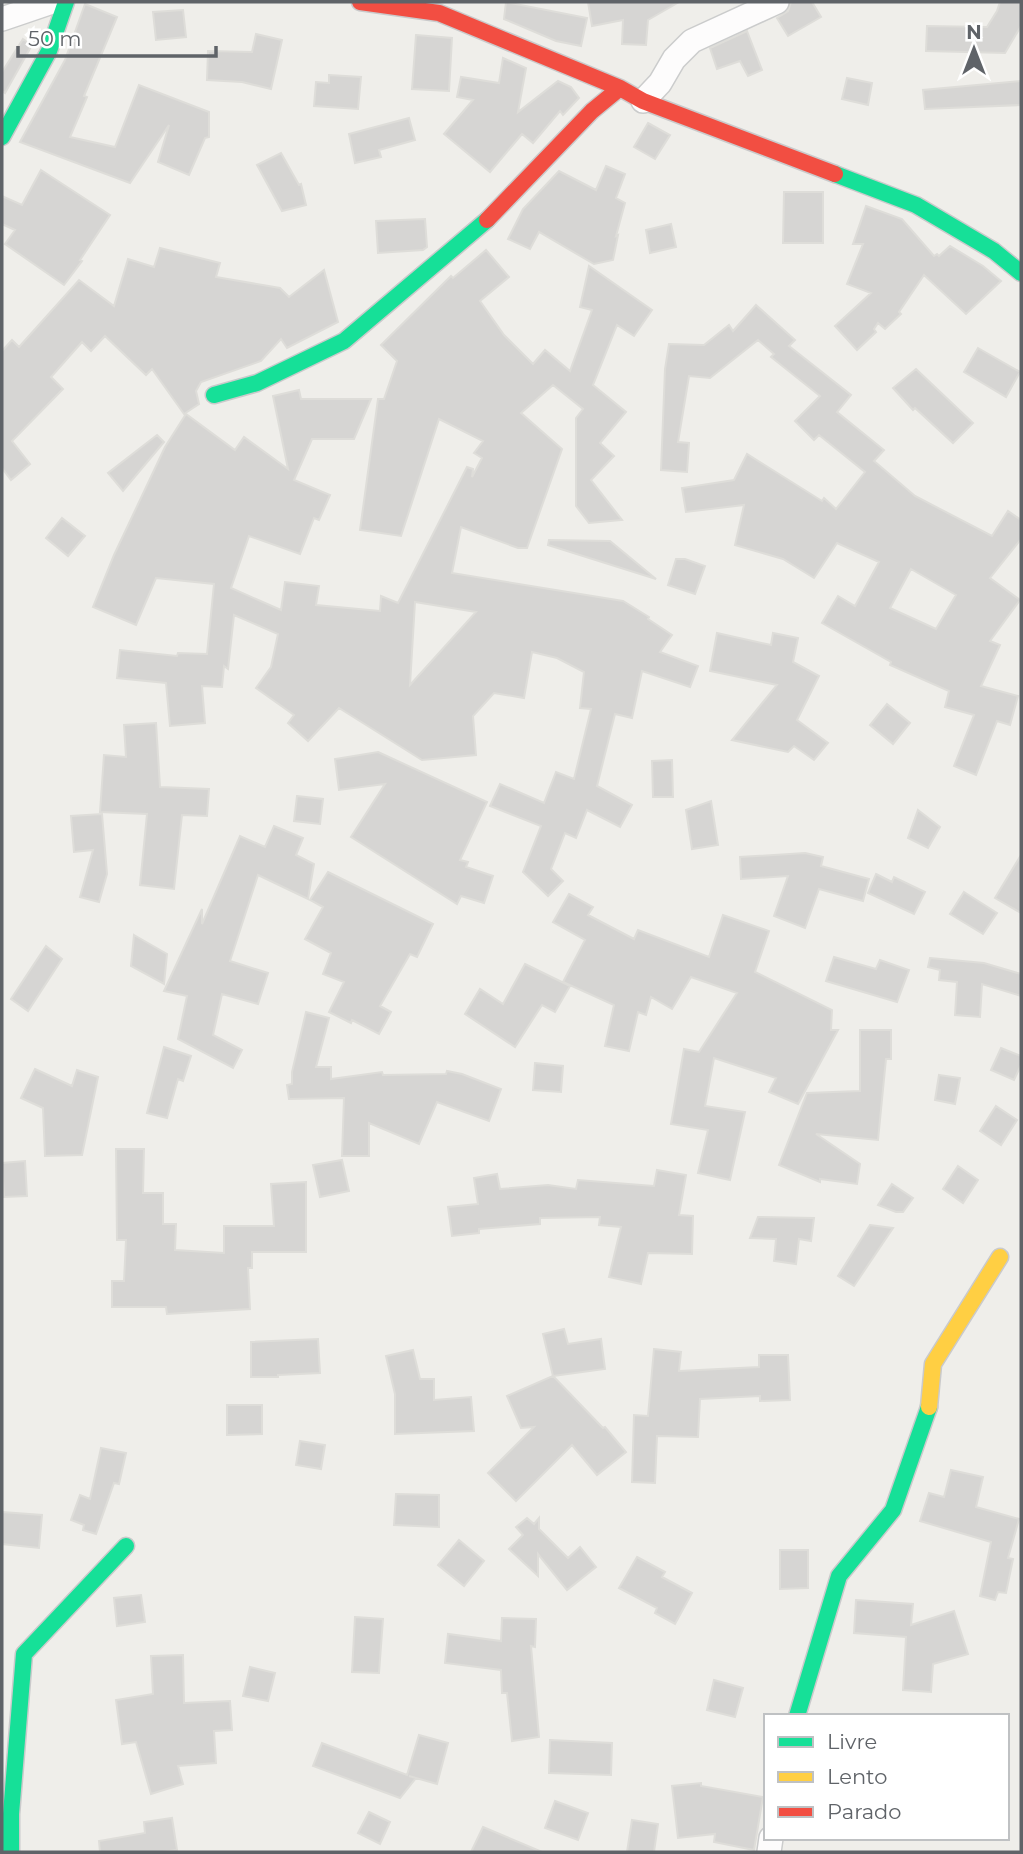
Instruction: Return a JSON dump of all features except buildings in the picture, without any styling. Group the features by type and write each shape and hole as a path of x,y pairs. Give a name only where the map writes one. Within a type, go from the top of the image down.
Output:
{"street":[{"path":"2,19 52,2"},
{"path":"2,137 49,51 66,2"},
{"path":"360,2 439,13 620,88 643,101 916,205 994,251 1021,273"},
{"path":"643,101 660,83 674,59 692,41 777,2"},
{"path":"214,395 257,383 344,341 484,223 592,111 620,88"},
{"path":"798,1714 839,1576 893,1510 929,1411 933,1364 1000,1257"},
{"path":"11,1852 11,1814 24,1654 126,1546"}],"traffic: fast":[{"path":"2,137 49,51 66,2"},
{"path":"835,174 916,205 994,251 1021,273"},
{"path":"214,395 257,383 344,341 487,220"},
{"path":"798,1714 839,1576 893,1510 929,1407"},
{"path":"11,1852 11,1814 24,1654 126,1546"}],"traffic: slow":[{"path":"929,1407 933,1364 1000,1257"}],"traffic: jam":[{"path":"360,2 439,13 620,88 643,101 835,174"},
{"path":"487,220 592,111 620,88"}]}
